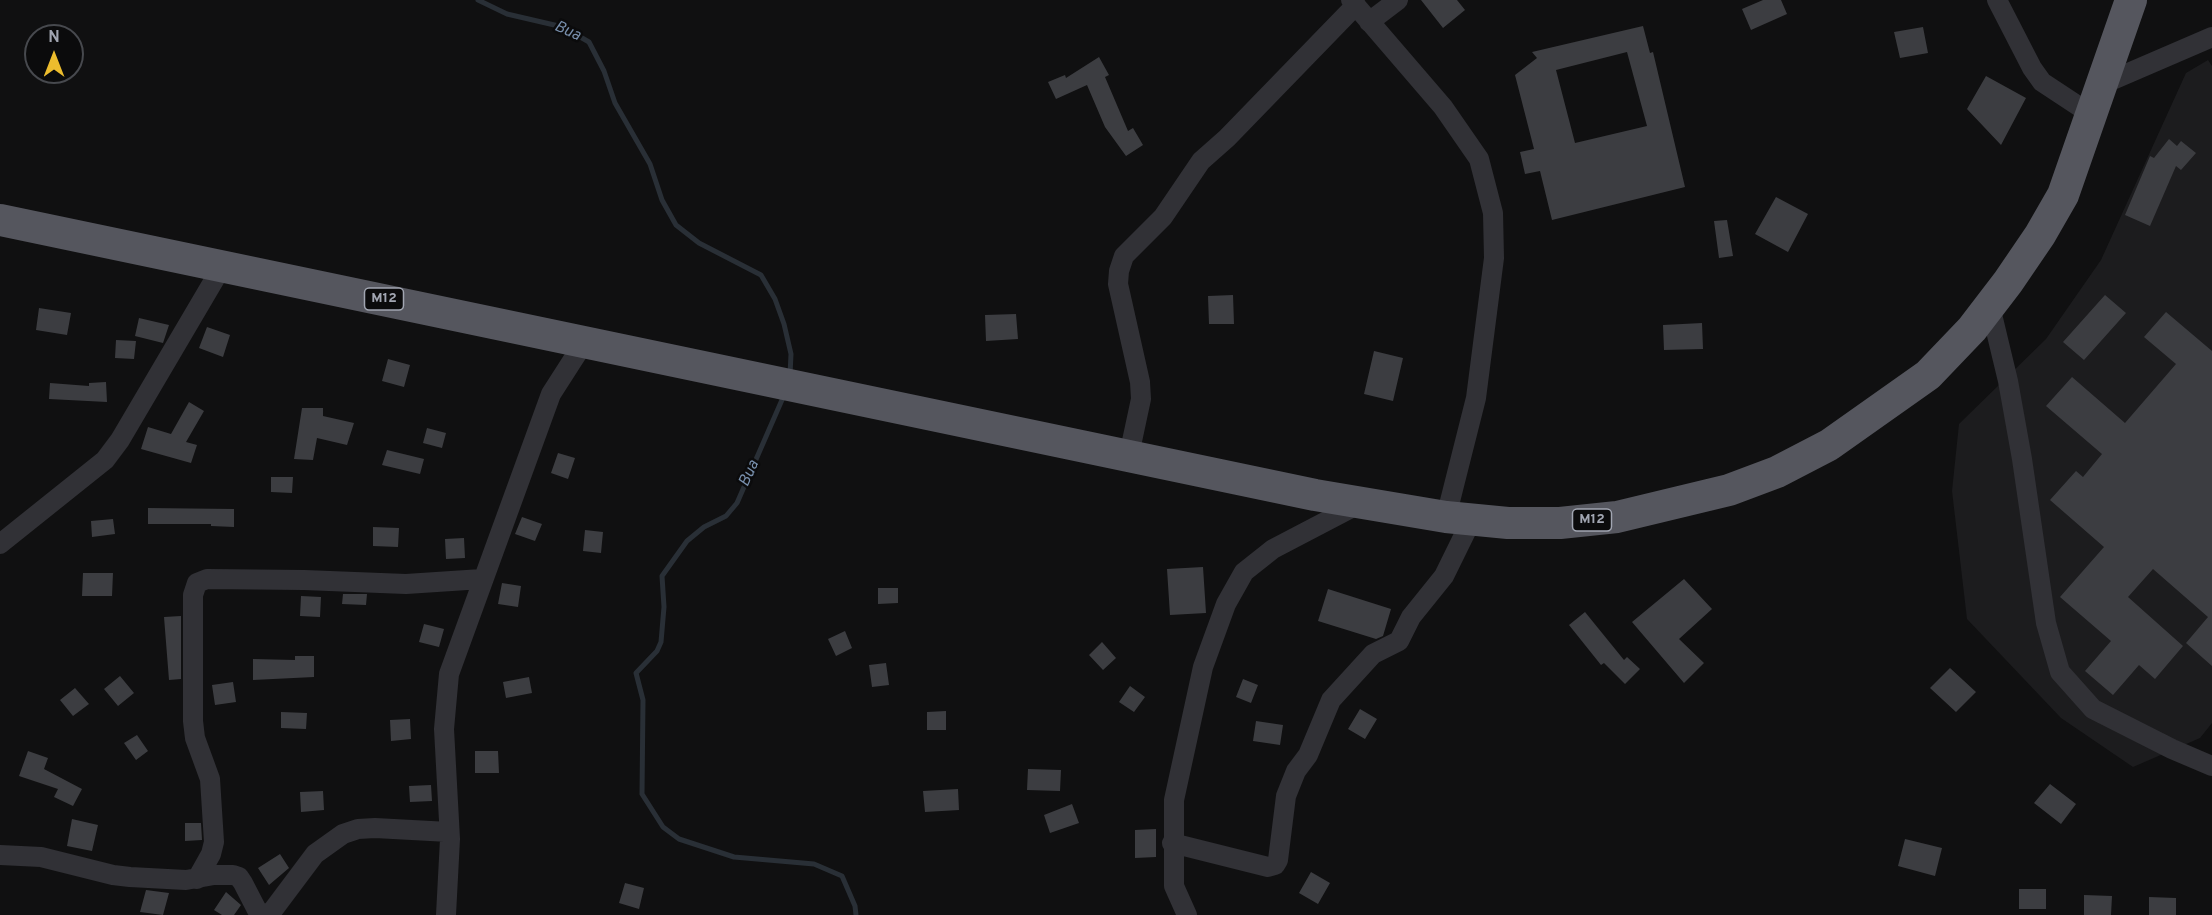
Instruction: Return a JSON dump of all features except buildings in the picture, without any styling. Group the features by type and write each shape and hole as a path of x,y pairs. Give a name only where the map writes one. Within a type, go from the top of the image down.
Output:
{"highway":[{"name":"M12","path":"0,220 1361,502 1459,518 1560,523 1617,517 1730,490 1777,472 1829,445 1928,375 1989,306 2040,235 2063,195 2131,0"}],"street":[{"path":"1369,22 1398,0"},
{"path":"1996,0 2032,68 2042,82 2092,116"},
{"path":"1129,455 1141,399 1140,382 1118,284 1124,256 1163,217 1201,161 1227,138 1353,3 1443,107 1479,159 1492,213 1494,258 1459,518 1444,576 1411,617 1399,641 1373,654 1331,700 1308,755 1296,771 1286,795 1278,860 1275,865 1268,867 1172,843"},
{"path":"2103,84 2211,39"},
{"path":"0,544 105,460 120,440 223,265"},
{"path":"1989,306 2008,381 2046,623 2061,672 2093,709 2172,750 2212,766"},
{"path":"446,915 449,832 445,701 454,656 551,394 585,341"},
{"path":"1187,915 1174,886 1172,843 1174,800 1203,667 1226,604 1244,572 1273,549 1361,502"},
{"path":"197,879 211,854 214,842 210,779 195,738 193,721 193,595 197,583 207,579 225,579 406,584 482,579"},
{"path":"0,855 53,859 113,875 197,879 214,875 239,877 258,912 270,915 315,854 343,834 358,829 375,828 449,832"}],"shaded area":[{"path":"2208,60 2212,66 2212,723 2200,738 2133,767 2061,718 1967,619 1952,491 1959,424 2046,339 2101,260 2186,73"}],"waterway":[{"name":"Bua","path":"478,0 507,14 563,27 589,42 604,71 615,103 650,164 662,200 676,225 699,243 761,275 775,299 784,324 791,354 790,375"},
{"name":"Bua","path":"785,393 737,503 726,516 704,527 687,541 662,576 664,607 661,642 657,651 636,673 643,700 642,794 663,827 679,839 734,857 814,864 842,876 855,906 856,915"}]}
